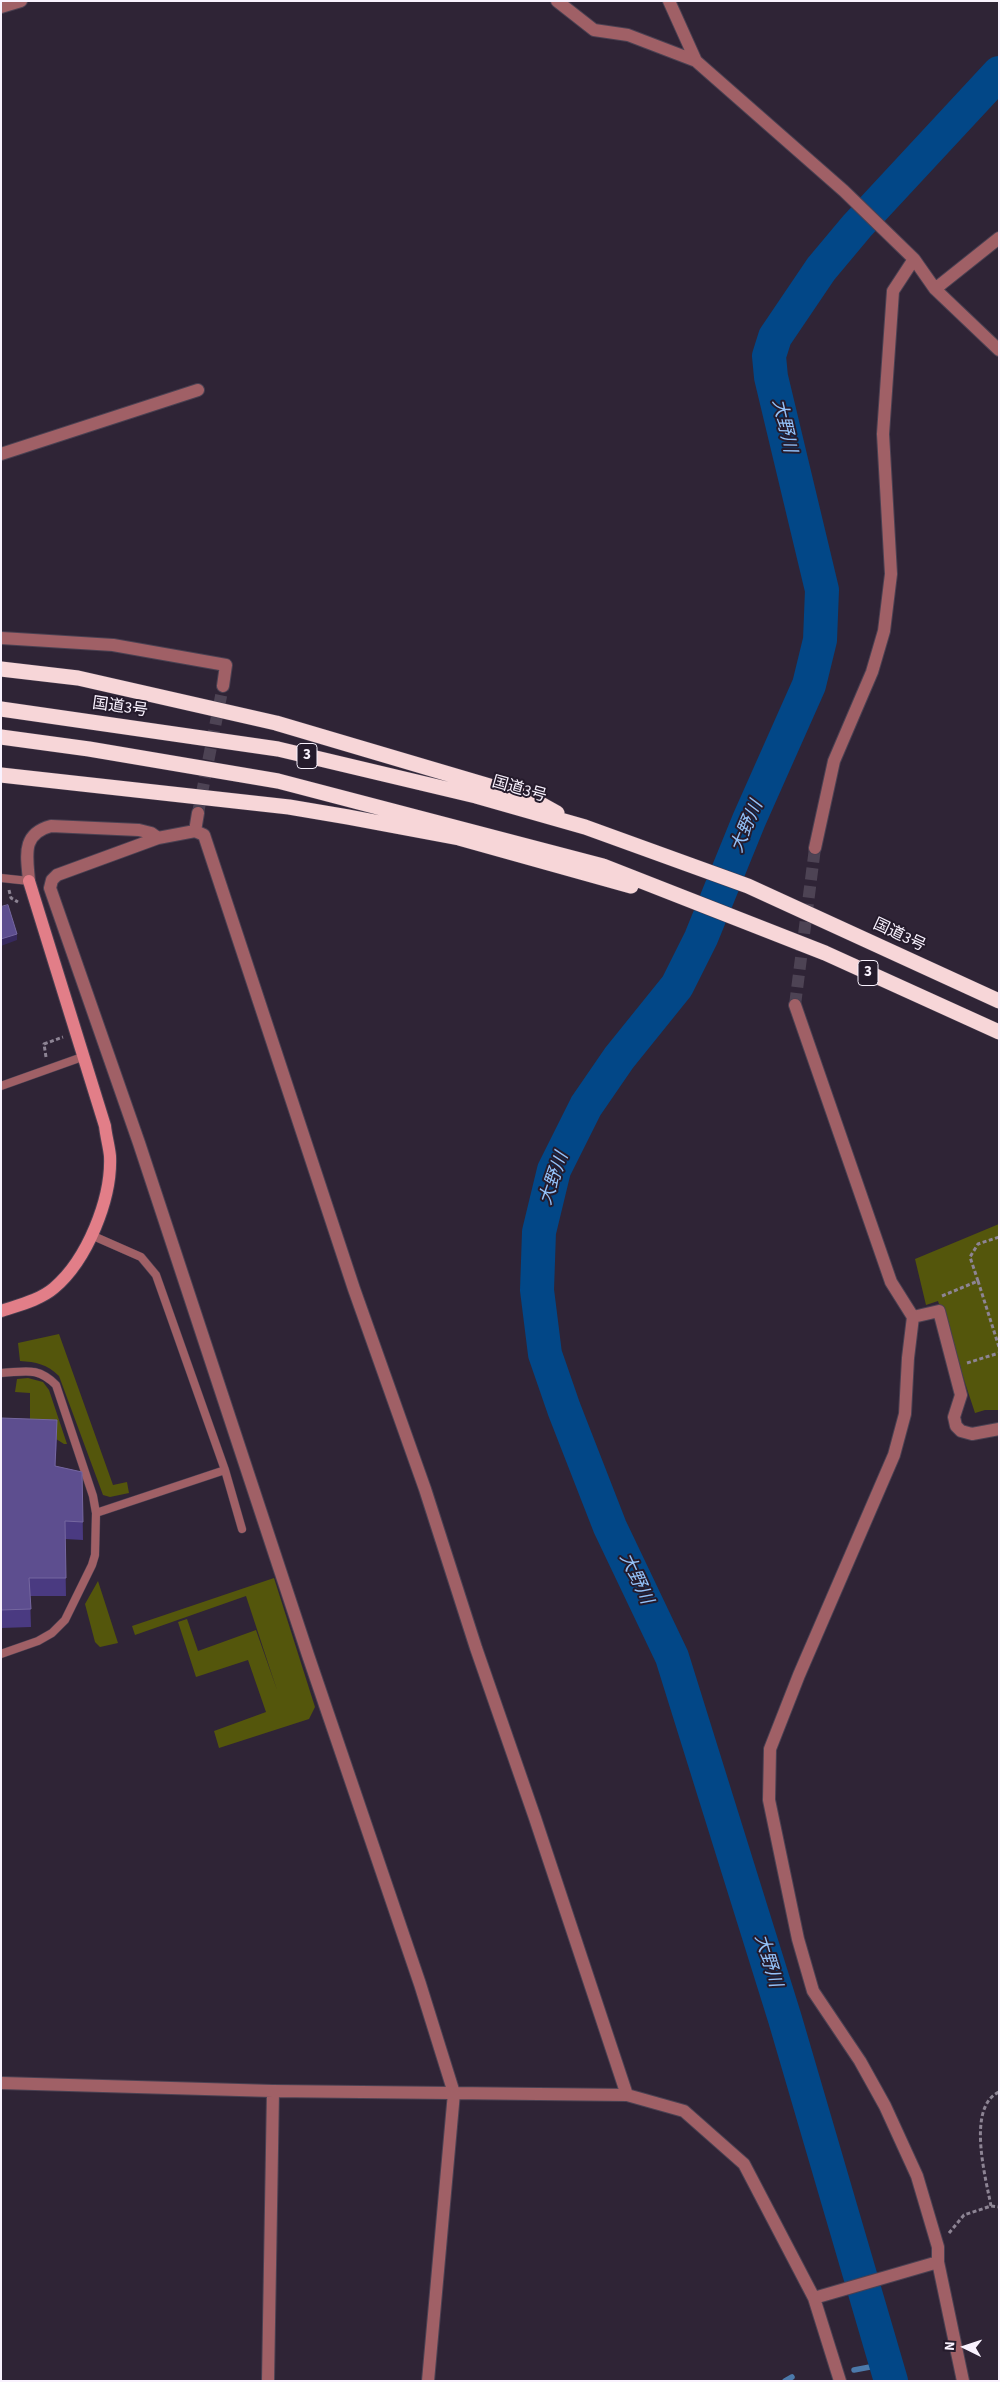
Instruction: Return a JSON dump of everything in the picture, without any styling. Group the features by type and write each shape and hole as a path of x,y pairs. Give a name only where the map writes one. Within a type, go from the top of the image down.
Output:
{"highway":[{"path":"1,669 78,678 276,723 530,798 584,827"},
{"name":"国道3号","path":"1,709 278,749 476,796 584,827 748,886 999,1001"},
{"name":"3","path":"1,737 89,749 278,780 601,871 735,918 825,953 999,1032"},
{"path":"1,775 270,805 348,817 459,838 601,871"}],"street":[{"path":"1,7 21,1"},
{"path":"556,1 594,30 628,35 696,61 844,191 914,259 935,290 999,350"},
{"path":"669,1 696,61"},
{"path":"935,290 999,238"},
{"path":"815,848 834,761 872,672 884,631 891,574 884,434 894,290 914,259"},
{"path":"1,454 198,390"},
{"path":"1,638 113,645 226,665 223,686"},
{"path":"195,831 198,813"},
{"path":"1,1311 26,1303 53,1289 74,1267 100,1213 108,1186 110,1156 105,1126 29,881 27,853 30,840 39,829 51,826 139,830 151,833 158,838"},
{"path":"428,2381 454,2092 420,1984 311,1664 139,1143 50,888 52,880 57,875 158,838 195,831 204,834 354,1289 425,1489 476,1648 627,2095"},
{"path":"795,1005 891,1282 913,1317 908,1358 905,1414 894,1455 798,1675 770,1749 769,1800 798,1939 813,1991 860,2061 885,2106 917,2176 938,2247 938,2262 963,2381"},
{"path":"913,1317 939,1311 961,1395 954,1417 956,1426 961,1431 972,1434 999,1430"},
{"path":"1,2083 273,2091 627,2095 684,2111 744,2164 814,2298 840,2381"},
{"path":"268,2381 273,2091"},
{"path":"814,2298 938,2262"}],"lane":[{"path":"1,878 29,881"},
{"path":"1,1086 84,1056"},
{"path":"91,1235 141,1257 156,1275 224,1470 242,1529"},
{"path":"1,1372 30,1371 46,1374 56,1384 93,1496 96,1513 95,1554 92,1565 64,1620 52,1634 1,1654"},
{"path":"96,1513 224,1470"}],"path":[{"path":"8,888 11,898 21,905"},
{"path":"43,1059 47,1054 44,1044 61,1040 64,1034"},
{"path":"999,1237 978,1244 970,1257 999,1347"},
{"path":"950,1291 978,1281"},
{"path":"976,1360 999,1353"},
{"path":"991,2206 980,2147 982,2112 994,2094 999,2092"},
{"path":"938,2247 964,2215 991,2206 999,2207"}],"shaded area":[{"path":"999,1224 999,1410 985,1410 975,1413 938,1301 926,1305 915,1259"},
{"path":"59,1334 113,1485 127,1482 129,1493 110,1497 103,1495 59,1376 41,1364 20,1361 18,1343"},
{"path":"28,1378 43,1382 49,1390 67,1444 53,1437 30,1434 30,1393 15,1392 17,1379"},
{"path":"274,1578 315,1707 309,1719 219,1748 214,1731 266,1712 248,1660 196,1677 178,1622 187,1619 198,1651 256,1630 277,1690 246,1596 135,1635 132,1626"},
{"path":"98,1581 118,1643 100,1647 95,1642 85,1604"}],"building":[{"path":"8,905 17,934 1,939 1,907"},
{"path":"1,1418 57,1420 55,1466 82,1472 83,1522 65,1521 66,1578 29,1578 31,1609 1,1610"}],"waterway":[{"name":"大野川","path":"891,2381 785,2019 672,1657 610,1527 564,1409 545,1354 537,1290 539,1232 554,1170 586,1106 619,1058 677,986 701,938 749,820 809,685 820,640 822,590 771,377 769,356 775,337 821,269 857,226 999,73"},
{"path":"854,2370 886,2364"},
{"path":"785,2381 792,2377"}],"tunnel":[{"path":"198,813 223,686"},
{"path":"795,1005 815,848"}]}
